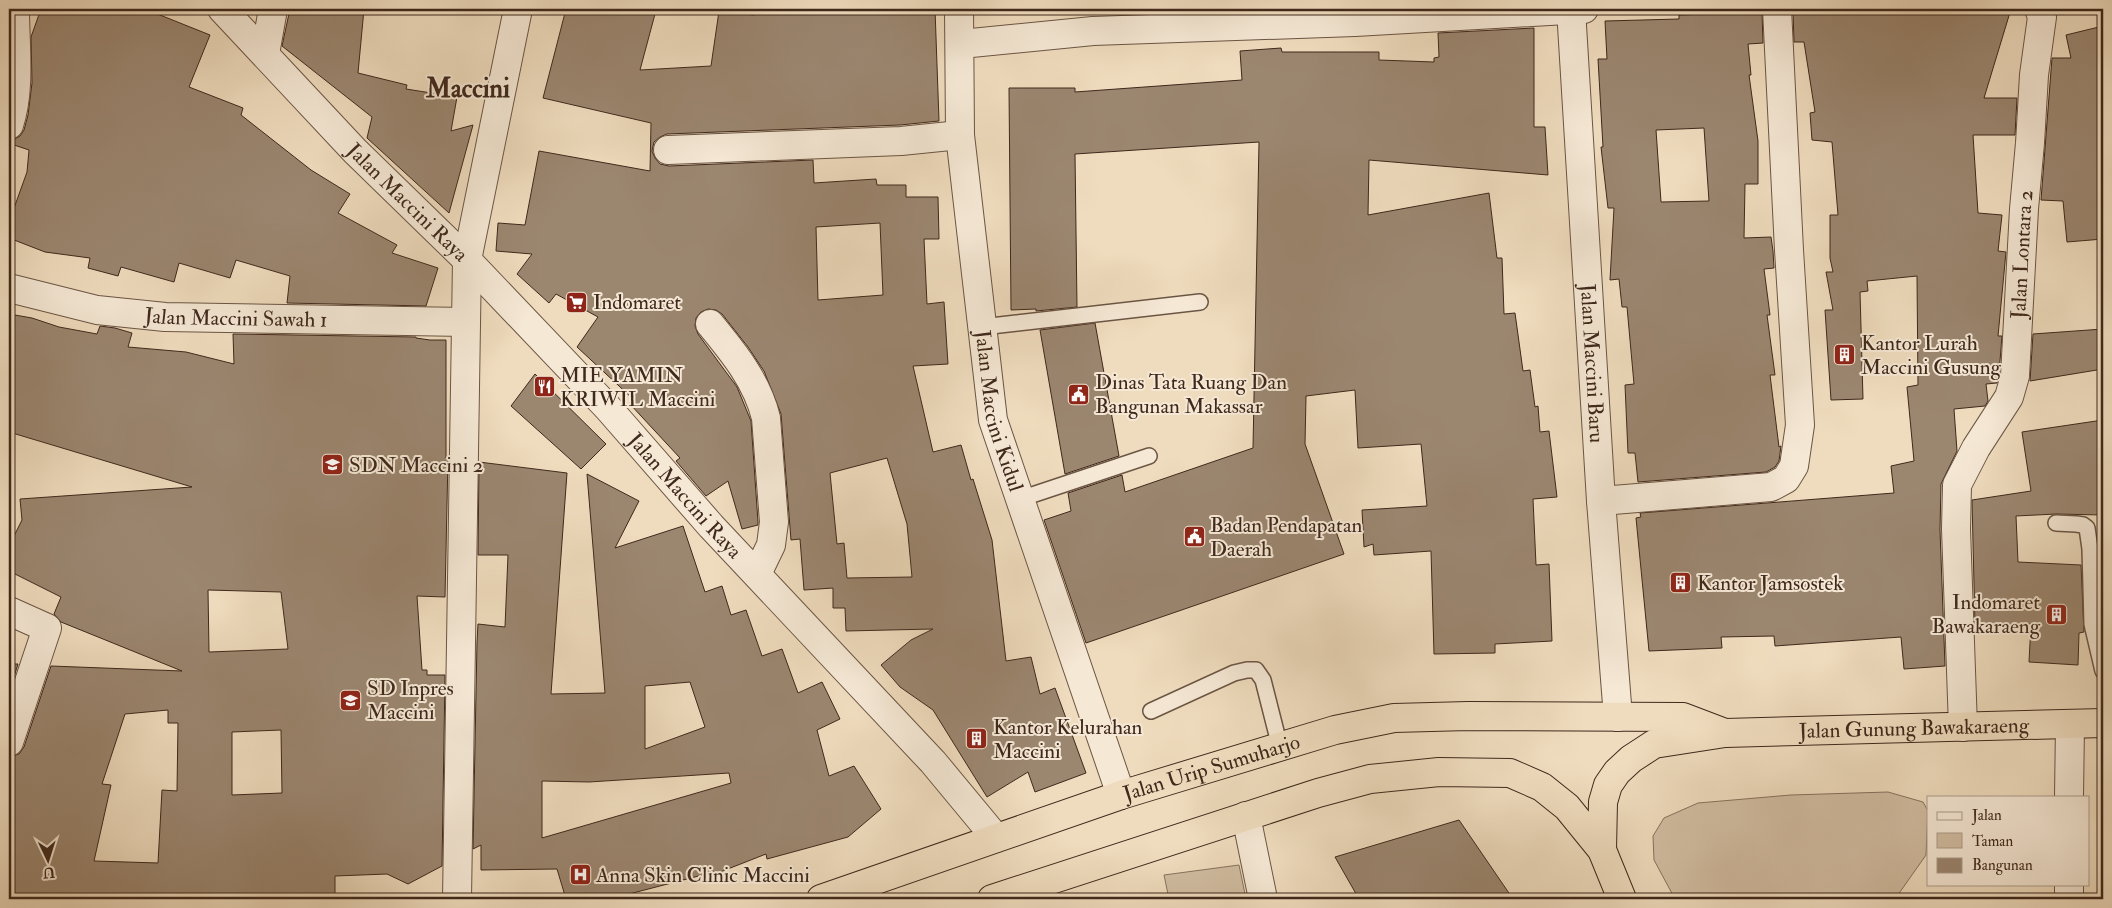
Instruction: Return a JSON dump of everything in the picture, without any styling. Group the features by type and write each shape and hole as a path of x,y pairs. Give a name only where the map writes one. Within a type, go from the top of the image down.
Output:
{"highway":[{"name":"Jalan Urip Sumuharjo","path":"821,899 1121,795 1335,730 1394,718 1468,716 1618,717"},
{"name":"Jalan Gunung Bawakaraeng","path":"1618,717 1683,717 1725,733"},
{"name":"Jalan Gunung Bawakaraeng","path":"1602,850 1603,802 1608,784 1617,772 1631,759 1654,744 1725,733 2103,723"},
{"path":"992,899 1318,793 1370,779 1439,772 1510,773 1542,787 1567,807 1602,850 1622,899"}],"street":[{"path":"9,125 12,115 15,84 15,9"},
{"name":"Jalan Maccini Raya","path":"222,9 355,151 468,260 608,408 711,526 933,762 996,838"},
{"path":"265,54 273,9"},
{"path":"457,899 468,260 518,9"},
{"name":"Jalan Maccini Kidul","path":"959,9 961,44 960,135 994,420 1121,795"},
{"name":"Jalan Maccini Baru","path":"1571,9 1601,501 1618,717"},
{"path":"961,44 1093,31 1355,22 1584,9"},
{"path":"1601,501 1771,487 1786,479 1794,466 1800,425 1777,9"},
{"name":"Jalan Lontara 2","path":"1963,727 1956,530 1957,485 1976,448 2009,397 2015,376 2024,208 2034,75 2042,17 2039,9"},
{"path":"668,150 901,141 960,135"},
{"name":"Jalan Maccini Sawah 1","path":"9,288 97,310 165,317 466,322"},
{"path":"710,324 738,358 758,396 766,418 774,522 771,545 757,574"},
{"path":"9,610 47,628 9,742"},
{"path":"2069,796 2070,724"},
{"path":"1246,816 1263,899"},
{"path":"2069,886 2069,899"}],"lane":[{"path":"982,327 1200,302"},
{"path":"1020,499 1149,456"},
{"path":"2056,524 2076,524 2087,528 2090,549 2092,624 2103,671"},
{"path":"1151,711 1234,672 1256,670 1263,680 1280,747"}],"green space":[{"path":"1888,792 1923,802 1927,809 1926,855 1895,899 1675,899 1654,860 1653,836 1664,818 1698,803 1791,795"},
{"path":"1239,865 1246,899 1169,899 1164,875"}],"building":[{"path":"41,9 145,9 210,35 189,87 243,108 241,115 311,170 350,194 338,213 397,245 392,253 438,268 426,306 287,303 290,276 236,260 230,278 179,263 174,282 121,267 118,276 88,268 90,258 45,252 9,238 9,222 27,172 29,150 11,144 24,130 28,115 32,83 31,37"},
{"path":"290,9 364,9 358,73 407,85 406,89 457,97 451,131 473,125 449,213 367,138 372,117 282,46"},
{"path":"566,9 635,9 655,14 640,70 711,66 719,11 754,15 754,9 935,9 939,121 900,125 667,134 654,142 652,151 660,164 669,166 813,160 814,183 876,179 877,185 906,185 906,197 938,197 939,239 924,239 927,304 944,302 948,364 913,366 933,452 961,445 992,540 1006,661 1031,657 1040,694 1055,688 1086,773 1035,792 1028,772 987,797 933,710 900,687 881,665 911,640 933,629 846,631 845,608 833,608 833,588 804,590 800,539 791,540 781,414 764,371 722,314 716,310 708,309 701,312 696,318 695,326 698,334 737,387 751,421 758,525 742,529 728,481 706,496 676,461 680,458 629,403 633,399 577,347 598,317 556,294 549,303 517,274 532,254 496,251 498,223 525,225 539,151 650,171 651,123 543,98","holes":["880,223 883,295 818,300 816,227","887,458 907,524 912,577 847,578 844,543 837,544 830,473"]},
{"path":"1802,9 2011,9 1984,98 2017,98 2015,135 1973,135 1978,213 2002,215 1998,251 2006,252 1998,336 2002,336 1997,383 1986,384 1988,401 1985,406 1954,409 1957,451 1941,484 1940,530 1945,666 1904,669 1901,637 1775,646 1774,636 1721,637 1722,648 1649,651 1636,518 1641,517 1640,513 1894,493 1891,466 1914,461 1907,387 1918,385 1917,276 1867,281 1868,291 1860,292 1863,399 1831,400 1825,310 1833,310 1826,272 1833,272 1830,258 1830,215 1838,215 1832,142 1812,140 1810,113 1815,112 1804,42 1794,42 1793,11 1803,11"},
{"path":"1762,12 1763,43 1748,44 1751,75 1749,75 1758,141 1758,184 1745,184 1744,238 1771,237 1774,268 1764,269 1770,315 1767,315 1775,375 1770,375 1779,447 1781,446 1779,461 1775,467 1766,472 1638,482 1635,453 1628,453 1625,385 1634,384 1627,307 1622,307 1619,279 1610,280 1614,208 1608,208 1601,147 1603,147 1598,59 1607,59 1605,21 1679,19 1679,15","holes":["1704,128 1709,201 1661,202 1656,130"]},
{"path":"2103,26 2103,239 2067,242 2063,201 2041,200 2052,58 2071,58 2066,35"},
{"path":"1534,28 1534,127 1545,127 1548,175 1369,160 1368,215 1489,193 1497,258 1502,258 1504,314 1515,313 1523,371 1530,370 1535,407 1538,406 1540,432 1549,431 1557,497 1533,499 1536,565 1549,564 1552,641 1495,644 1495,653 1434,654 1431,551 1374,555 1373,544 1364,547 1362,510 1427,506 1421,444 1358,448 1355,390 1306,396 1305,444 1344,554 1086,643 1044,520 1071,511 1068,493 1122,475 1125,492 1253,448 1259,142 1075,154 1077,307 1036,311 1036,309 1011,310 1009,88 1075,88 1075,92 1242,80 1240,51 1281,48 1282,52 1379,52 1379,60 1434,62 1434,58 1439,57 1438,33"},
{"path":"9,314 32,318 59,327 97,334 100,326 115,328 132,333 128,347 186,352 234,364 233,334 416,337 430,340 446,340 446,458 448,458 445,597 417,596 422,670 427,670 427,675 445,675 442,866 408,884 387,874 335,876 335,899 9,899 9,757 19,754 24,747 51,666 182,671 61,622 54,614 61,597 9,571 9,546 22,520 20,499 192,487 9,432","holes":["208,590 281,592 288,649 209,652","168,710 168,723 178,723 177,791 162,790 158,863 94,861 111,785 102,784 125,714","281,730 282,793 232,795 232,732"]},
{"name":"Dinas Tata Ruang Dan Bangunan Makassar","path":"1095,323 1119,456 1065,474 1040,330"},
{"path":"2103,329 2103,369 2030,381 2033,334"},
{"path":"535,374 606,444 581,469 511,406"},
{"path":"2103,420 2103,515 2056,514 2016,516 2018,562 2081,565 2084,632 2079,633 2078,665 2029,662 2031,624 1975,625 1972,500 2031,491 2022,432"},
{"path":"479,462 567,473 551,694 605,693 587,474 639,501 615,548 683,526 705,592 722,586 731,615 746,610 762,656 782,649 798,693 822,682 840,719 817,730 829,776 854,766 881,809 848,837 767,859 766,854 715,874 714,872 629,894 630,899 566,899 557,869 481,870 481,845 473,849 478,624 505,627 508,555 478,555","holes":["690,682 705,727 645,749 645,686","729,773 731,783 542,838 542,781 589,782"]},
{"path":"2100,566 2103,566 2103,630 2101,623"},
{"path":"9,664 18,664 9,693"},
{"path":"1459,820 1513,899 1359,899 1335,857"}],"place":[{"name":"Indomaret","path":"577,302"},
{"name":"Kantor Lurah Maccini Gusung","path":"1845,355"},
{"name":"MIE YAMIN KRIWIL Maccini","path":"544,387"},
{"name":"Dinas Tata Ruang Dan Bangunan Makassar","path":"1079,394"},
{"name":"SDN Maccini 2","path":"333,465"},
{"name":"Badan Pendapatan Daerah","path":"1194,537"},
{"name":"Kantor Jamsostek","path":"1681,583"},
{"name":"Indomaret Bawakaraeng","path":"2056,614"},
{"name":"SD Inpres Maccini","path":"351,700"},
{"name":"Kantor Kelurahan Maccini","path":"977,739"},
{"name":"Anna Skin Clinic Maccini","path":"580,875"}],"district":[{"name":"Maccini","path":"468,88"}]}
